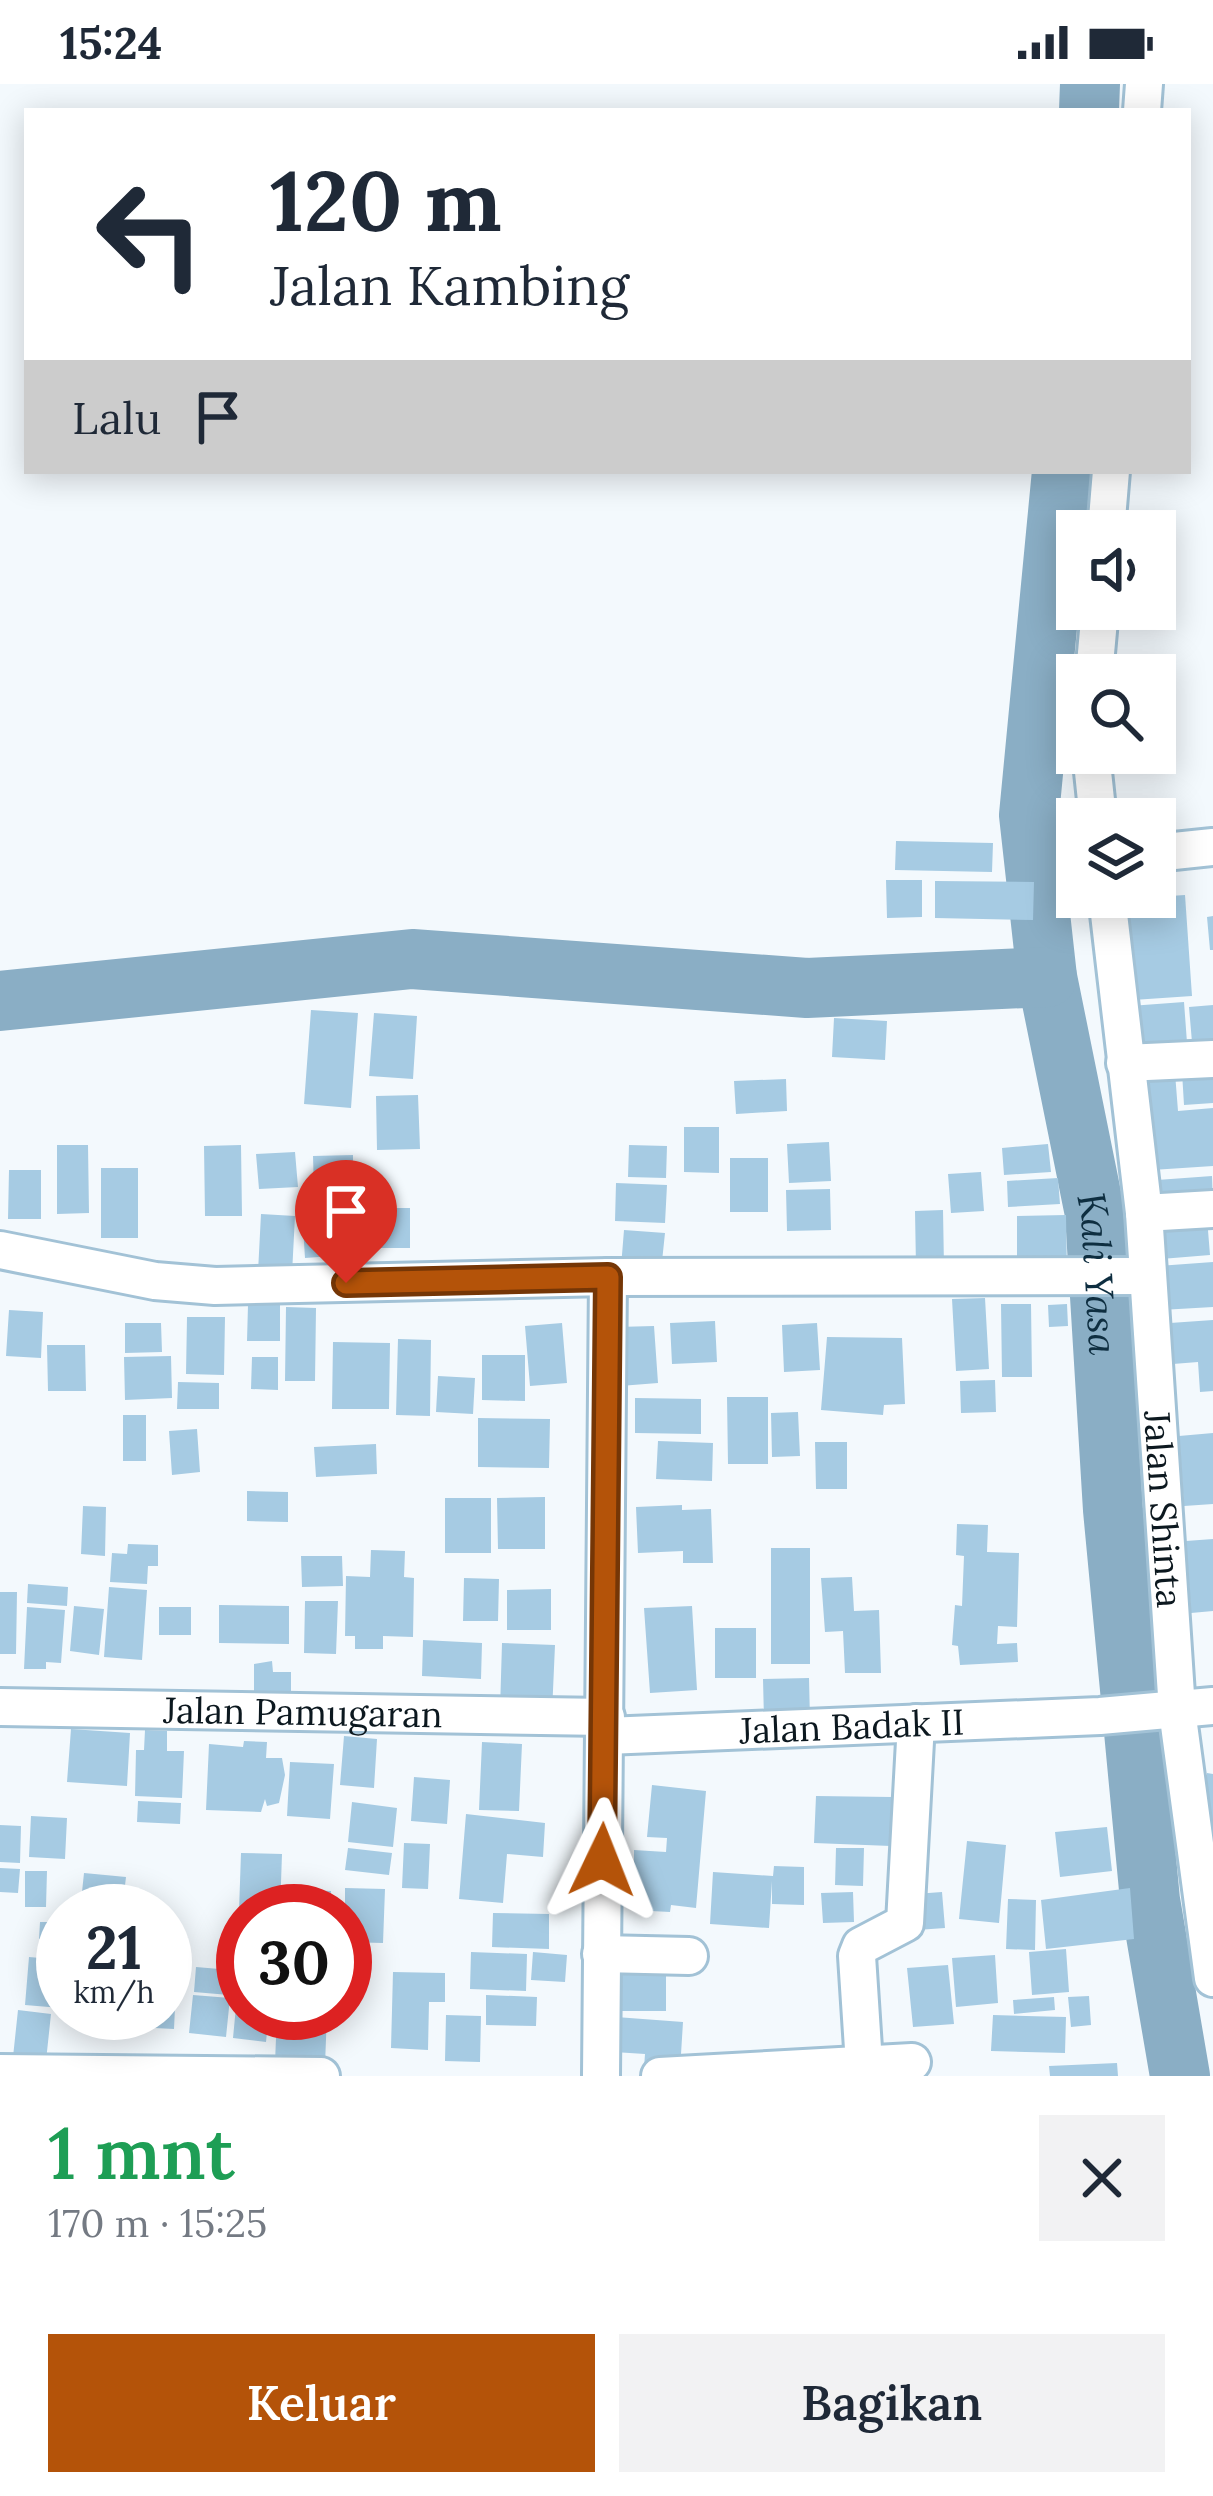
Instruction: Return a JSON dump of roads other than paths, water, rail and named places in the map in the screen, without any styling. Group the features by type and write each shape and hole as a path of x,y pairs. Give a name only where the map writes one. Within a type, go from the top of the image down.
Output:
{"street":[{"path":"1108,510 1112,474"},
{"path":"1176,851 1213,847"},
{"name":"Jalan Shinta","path":"1109,918 1144,1213 1144,1276 1181,1709 1213,1978"},
{"path":"1125,1064 1213,1059"},
{"path":"1144,1213 1213,1209"},
{"path":"0,1250 155,1282 215,1286 608,1277 1144,1276"},
{"path":"601,2076 608,1277"},
{"name":"Jalan Pamugaran","path":"0,1707 606,1726"},
{"name":"Jalan Badak II","path":"606,1726 916,1723 1181,1709"},
{"path":"864,2064 857,1956 861,1946 904,1924 916,1723"},
{"path":"602,1954 689,1956"},
{"path":"660,2076 912,2062"},
{"path":"0,2073 320,2076"}],"waterway":[{"name":"Kali Yasa","path":"1089,108 1090,84"},
{"name":"Kali Yasa","path":"1062,474 1029,815 1047,977 1095,1214 1113,1510 1150,1900 1180,2076"},
{"path":"0,1001 412,959 807,988 1047,977"}]}
